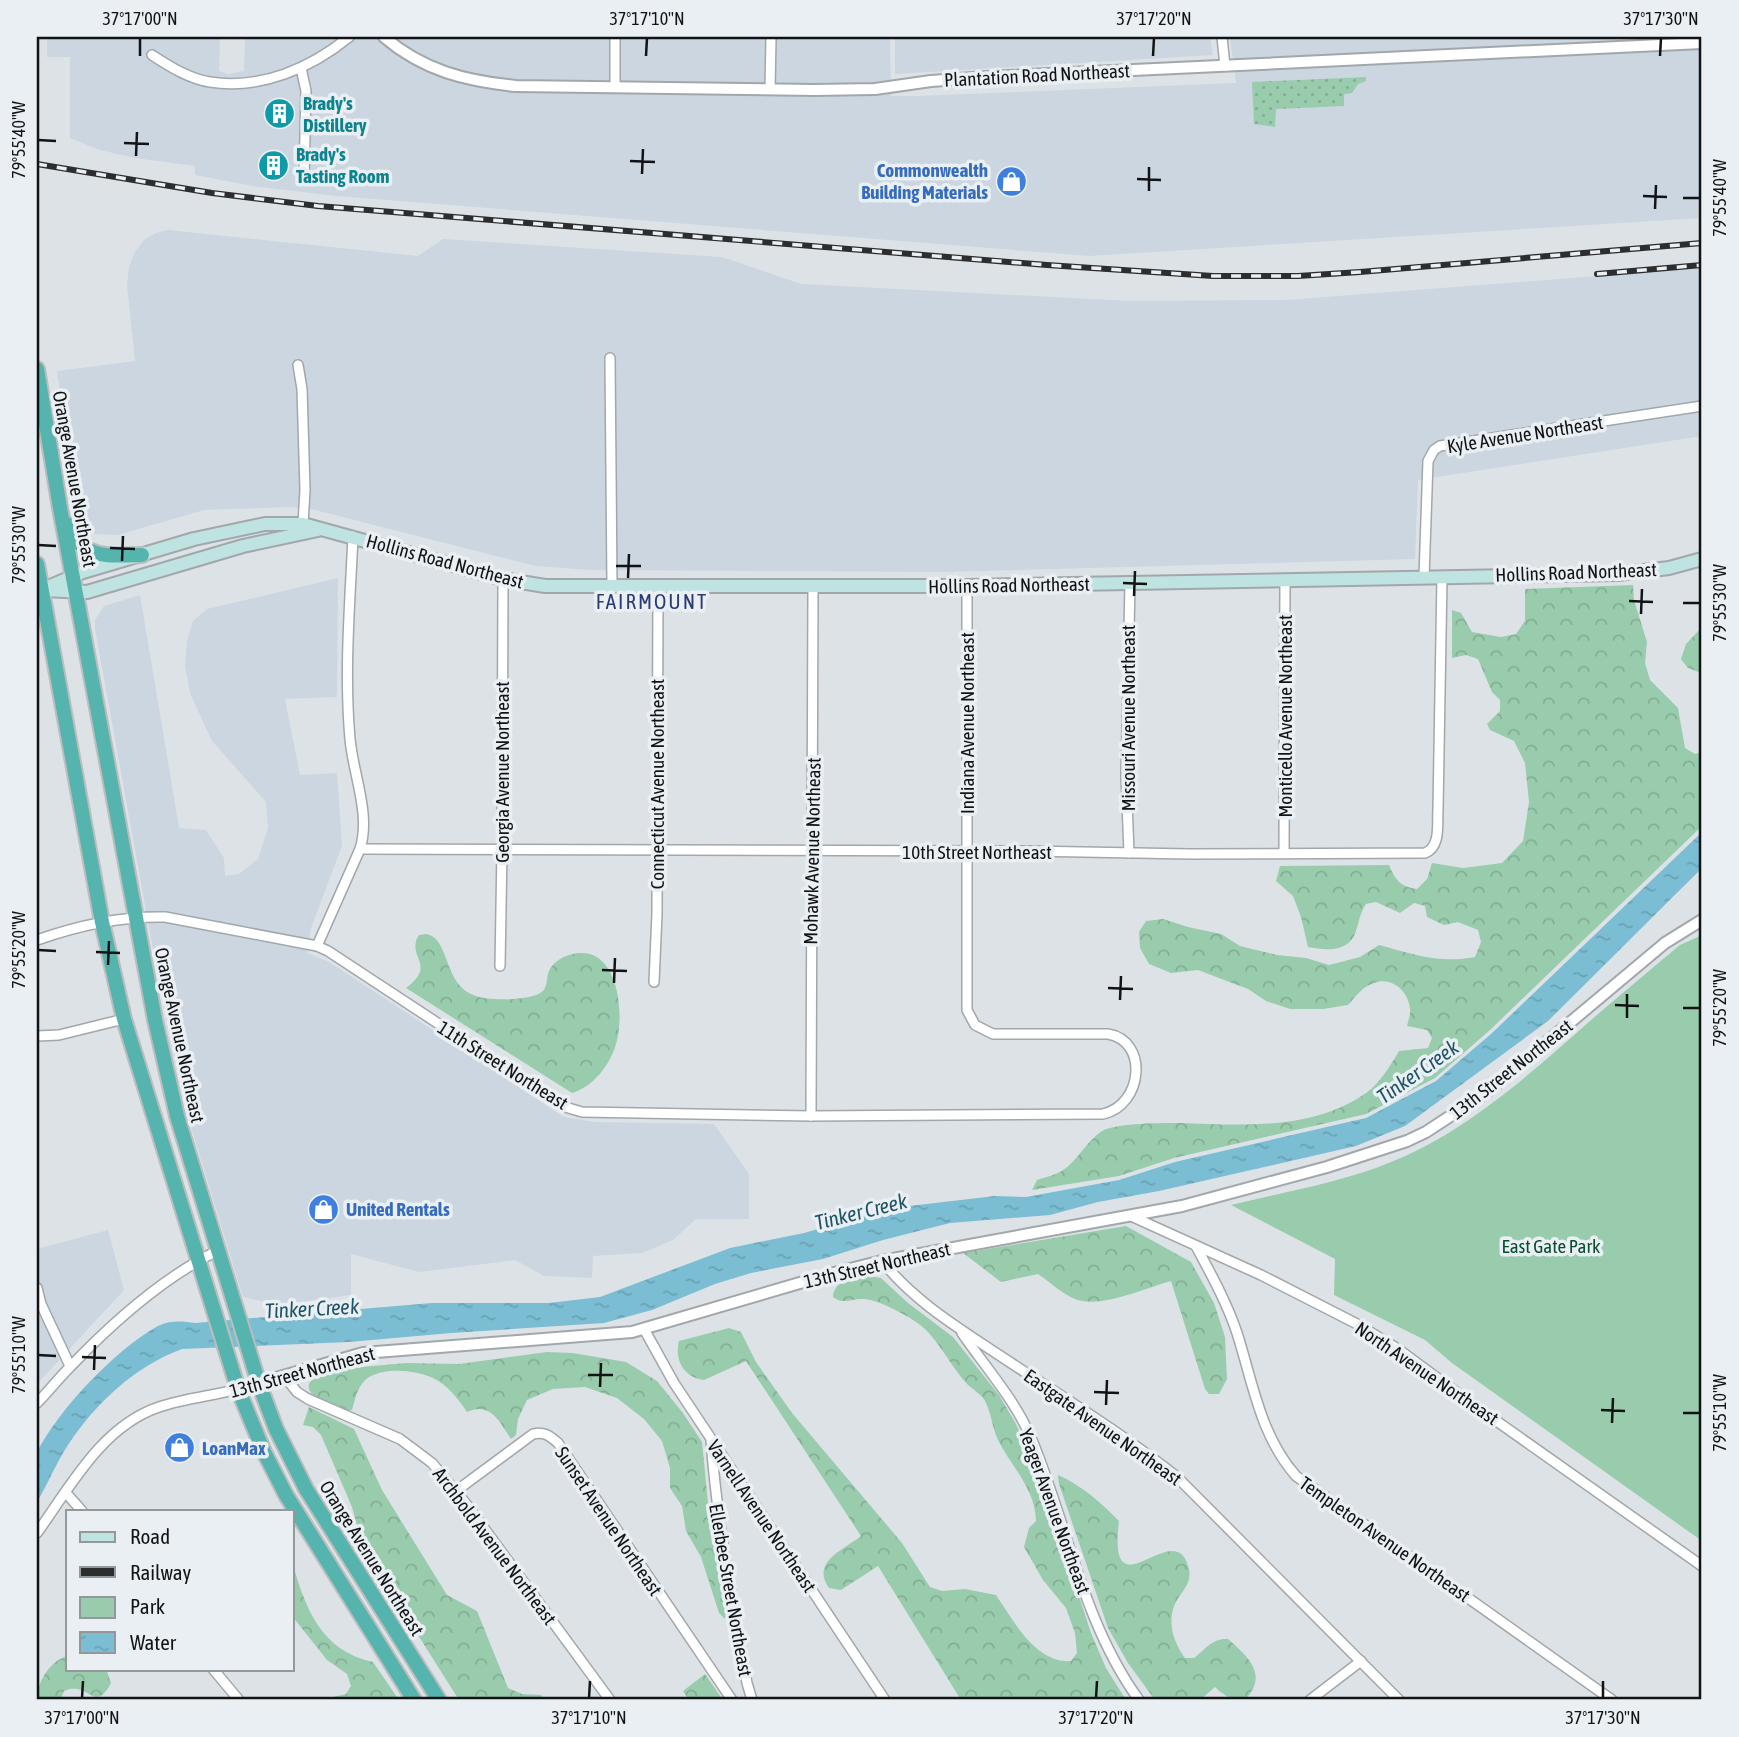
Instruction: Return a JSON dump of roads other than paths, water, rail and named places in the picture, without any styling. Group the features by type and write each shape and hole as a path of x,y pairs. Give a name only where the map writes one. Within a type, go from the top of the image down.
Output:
{"highway":[{"name":"Orange Avenue Northeast","path":"37,369 72,576 164,1070 259,1384 276,1429 306,1489 439,1700"},
{"path":"60,508 70,532 87,550 107,556 142,555"},
{"name":"Orange Avenue Northeast","path":"37,564 38,591 102,922 124,1019 238,1389 264,1452 286,1495 414,1700"}],"main road":[{"name":"Hollins Road Northeast","path":"38,591 72,576 194,538 243,527 303,524 503,579 545,586 967,586 1618,574 1658,570 1702,559"},
{"name":"Hollins Road Northeast","path":"38,591 87,592 261,541 321,529"}],"street":[{"path":"152,55 190,76 208,82 252,82 302,68 328,54 349,37"},
{"name":"Plantation Road Northeast","path":"384,37 416,61 459,78 516,86 770,89 875,89 938,80 1702,43"},
{"path":"615,37 615,86"},
{"path":"770,89 771,37"},
{"path":"1222,37 1225,66"},
{"path":"302,68 306,91 304,178"},
{"path":"610,358 612,586"},
{"path":"298,365 303,388 303,524"},
{"name":"Kyle Avenue Northeast","path":"1424,577 1428,461 1434,450 1440,446 1702,406"},
{"path":"317,946 360,849 364,821 348,714 353,536"},
{"name":"10th Street Northeast","path":"360,849 1425,853 1434,848 1438,809 1442,577"},
{"name":"Georgia Avenue Northeast","path":"500,966 503,579"},
{"name":"Monticello Avenue Northeast","path":"1284,853 1285,580"},
{"name":"Missouri Avenue Northeast","path":"1129,853 1126,775 1130,583"},
{"name":"Connecticut Avenue Northeast","path":"654,982 658,586"},
{"name":"Indiana Avenue Northeast","path":"967,586 967,1010 975,1025 993,1034 1108,1034 1122,1037 1132,1049 1135,1072 1131,1094 1121,1107"},
{"name":"Mohawk Avenue Northeast","path":"811,1116 813,587"},
{"name":"11th Street Northeast","path":"37,940 102,922 135,917 165,917 317,946 575,1111 608,1114 811,1116 1103,1114 1121,1107"},
{"name":"13th Street Northeast","path":"37,1533 93,1455 111,1437 145,1413 175,1402 259,1384 330,1361 372,1352 596,1336 643,1329 882,1261 1182,1206 1385,1150 1426,1132 1487,1092 1665,943 1702,920"},
{"path":"37,1036 59,1035 124,1019"},
{"name":"North Avenue Northeast","path":"1131,1216 1273,1281 1360,1325 1398,1349 1702,1566"},
{"name":"Templeton Avenue Northeast","path":"1196,1245 1233,1323 1263,1421 1274,1447 1296,1476 1612,1700"},
{"path":"37,1403 70,1366 154,1290 198,1260 219,1251"},
{"name":"Eastgate Avenue Northeast","path":"882,1261 911,1294 959,1329 1147,1453 1177,1477 1399,1700"},
{"path":"37,1288 41,1304 70,1366"},
{"name":"Varnell Avenue Northeast","path":"643,1329 674,1383 885,1700"},
{"name":"Yeager Avenue Northeast","path":"959,1329 1011,1401 1031,1437 1108,1652 1139,1700"},
{"name":"Archbold Avenue Northeast","path":"285,1377 297,1392 308,1399 378,1428 418,1451 444,1475 610,1700"},
{"name":"Sunset Avenue Northeast","path":"456,1491 533,1434 543,1433 550,1436 558,1443 732,1700"},
{"name":"Ellerbee Street Northeast","path":"710,1438 715,1499 752,1700"},
{"path":"66,1493 81,1510"},
{"path":"1310,1700 1361,1661"},
{"path":"214,1670 238,1699"}],"water":[{"path":"1702,832 1702,868 1548,1021 1405,1126 1356,1146 1159,1191 1098,1202 1050,1215 950,1223 823,1259 751,1273 715,1284 652,1310 604,1323 349,1342 182,1349 148,1365 104,1401 68,1445 37,1502 37,1452 59,1417 124,1349 167,1323 195,1323 432,1303 549,1303 600,1297 730,1248 804,1233 892,1208 995,1196 1026,1197 1119,1180 1175,1162 1366,1118 1436,1081 1491,1034"}],"railway":[{"path":"37,164 212,193 318,206 1213,276 1298,276 1360,272 1702,243"},
{"path":"1597,274 1702,265"}],"place":[{"name":"Brady's Distillery","path":"280,114"},
{"name":"Brady's Tasting Room","path":"273,165"},
{"name":"Commonwealth Building Materials","path":"1011,181"},
{"name":"United Rentals","path":"323,1209"},
{"name":"LoanMax","path":"179,1448"}],"district":[{"name":"FAIRMOUNT","path":"652,602"}],"water label":[{"name":"Tinker Creek","path":"1418,1072"},
{"name":"Tinker Creek","path":"861,1212"},
{"name":"Tinker Creek","path":"312,1309"}],"park label":[{"name":"East Gate Park","path":"1551,1246"}]}
